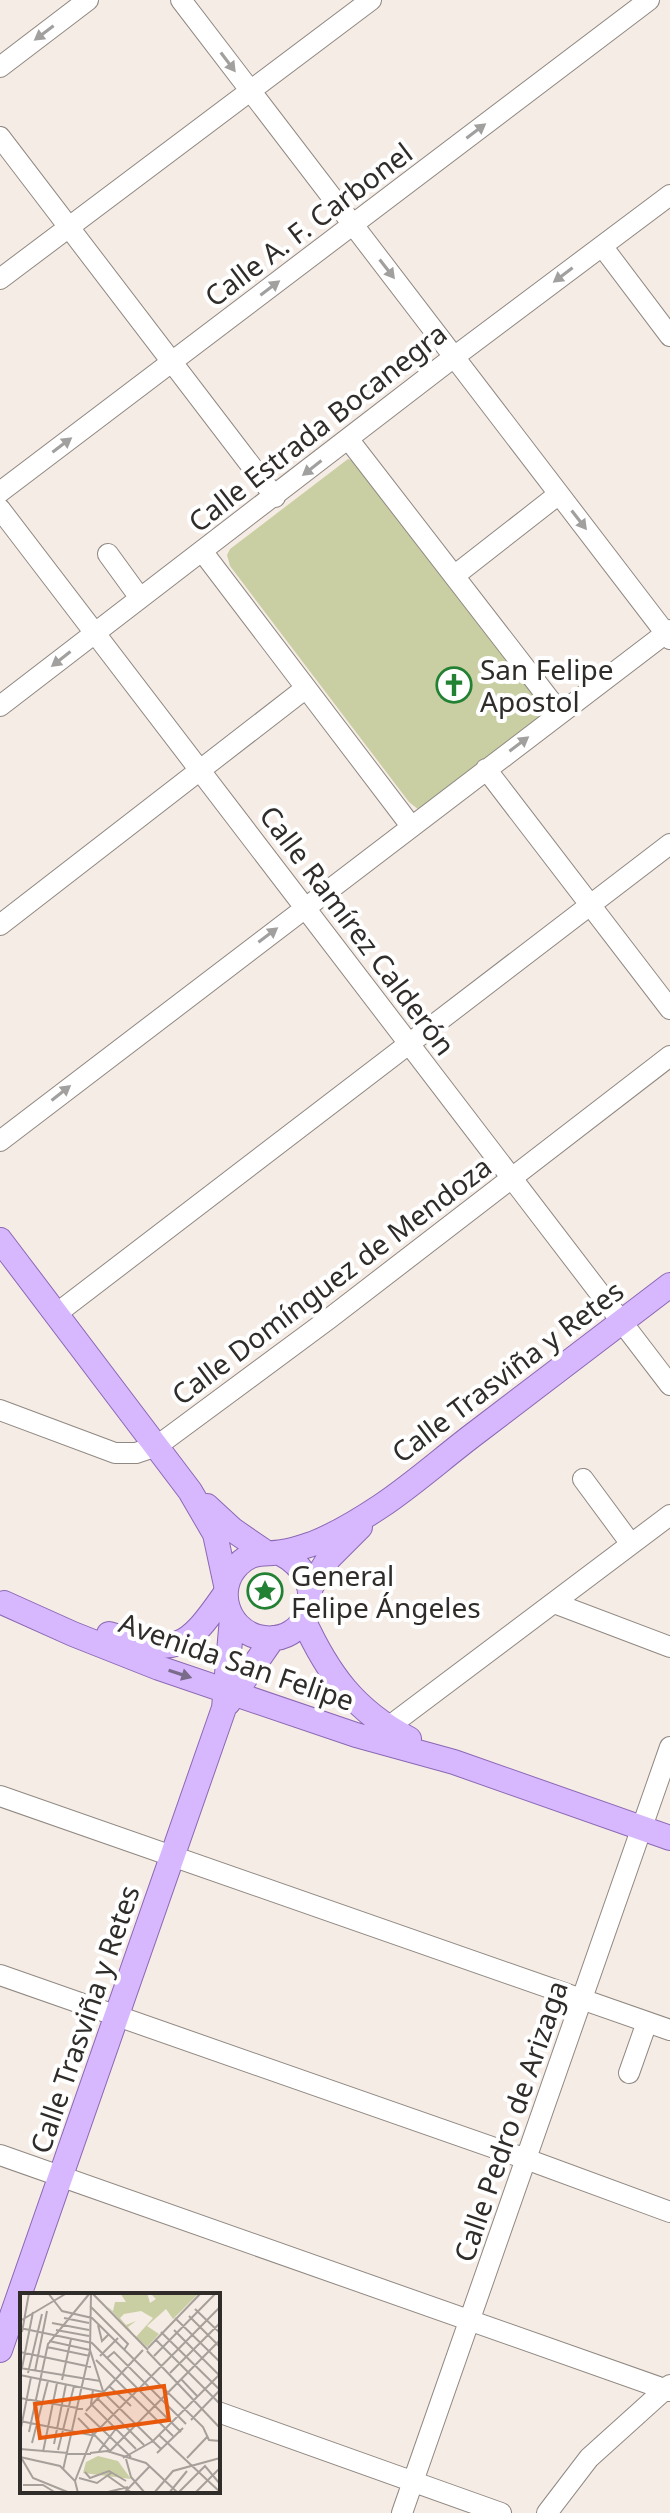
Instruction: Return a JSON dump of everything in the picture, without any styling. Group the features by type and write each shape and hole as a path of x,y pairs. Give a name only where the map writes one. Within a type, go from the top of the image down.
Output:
{"main road":[{"path":"0,1240 190,1491 215,1534 226,1589 226,1606 232,1618 250,1634 273,1638 295,1628 303,1619 311,1599 311,1587 305,1572 294,1560 272,1552 233,1530 190,1491"},
{"name":"Calle Trasviña y Retes","path":"272,1552 315,1542 381,1505 670,1285"},
{"name":"Calle Trasviña y Retes","path":"311,1587 329,1558 381,1505"},
{"path":"226,1589 231,1572 240,1562 251,1555 272,1552"},
{"name":"Avenida San Felipe","path":"2,1602 129,1640 170,1647 196,1633 226,1589"},
{"name":"Avenida San Felipe","path":"2,1602 228,1696 454,1762 670,1838"},
{"name":"Calle Trasviña y Retes","path":"23,2293 228,1696 232,1618"},
{"name":"Avenida San Felipe","path":"303,1619 333,1675 353,1700 387,1728 454,1762"},
{"name":"Calle Trasviña y Retes","path":"228,1696 273,1638"},
{"name":"Calle Trasviña y Retes","path":"7,2342 20,2302"}],"street":[{"path":"0,67 88,0"},
{"path":"0,1141 486,769 669,634 181,0"},
{"path":"0,279 371,0"},
{"name":"Calle A. F. Carbonel","path":"0,492 649,0"},
{"path":"0,137 275,497"},
{"name":"Calle Estrada Bocanegra","path":"0,706 670,195"},
{"path":"602,246 670,336"},
{"path":"349,440 560,713"},
{"path":"454,576 559,494"},
{"name":"Calle Ramírez Calderón","path":"0,509 670,1385"},
{"path":"202,551 411,826"},
{"path":"108,554 140,598"},
{"path":"0,925 306,688"},
{"path":"486,769 670,1009"},
{"path":"56,1314 670,844"},
{"name":"Calle Domínguez de Mendoza","path":"0,1410 115,1453 136,1453 157,1446 330,1318 670,1056"},
{"path":"583,1479 631,1544"},
{"path":"387,1728 670,1515"},
{"path":"554,1603 670,1647"},
{"name":"Calle Pedro de Arizaga","path":"402,2513 670,1747"},
{"path":"0,1796 670,2030"},
{"path":"0,1975 670,2212"},
{"path":"629,2073 647,2022"},
{"path":"0,2155 668,2388 589,2458 547,2513"},
{"path":"220,2413 501,2513"}],"green space":[{"path":"348,459 353,461 548,707 545,713 419,810 409,802 230,566 227,555 230,549"}],"place":[{"name":"San Felipe Apostol","path":"454,685"},
{"name":"General Felipe Ángeles","path":"265,1591"}]}
